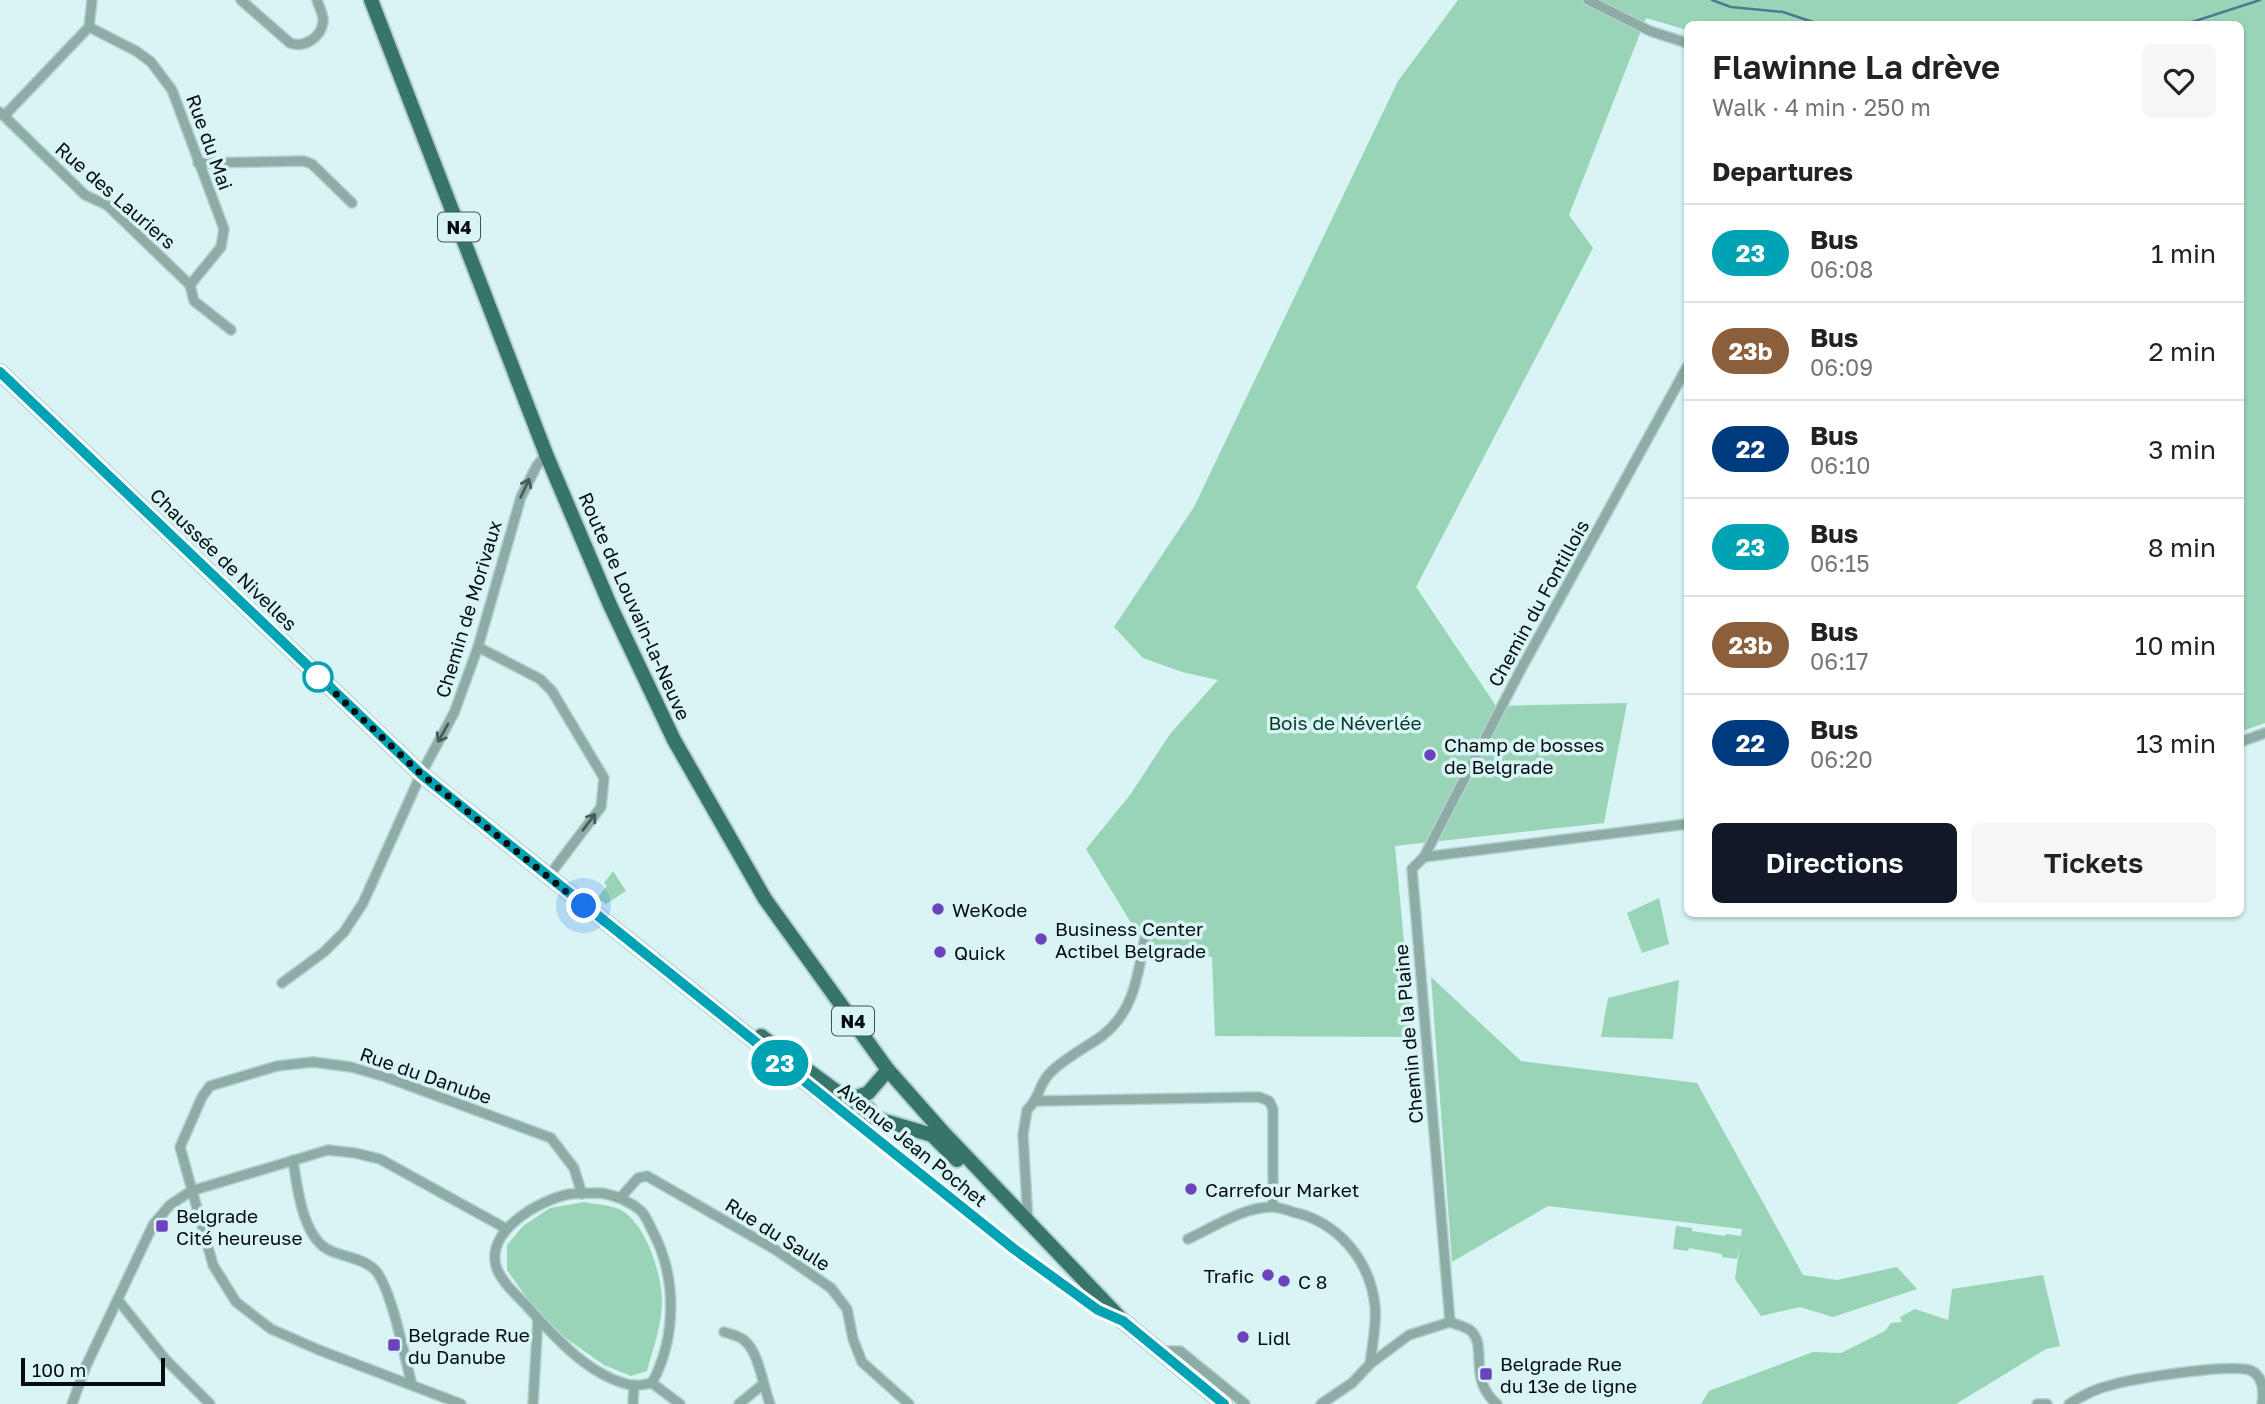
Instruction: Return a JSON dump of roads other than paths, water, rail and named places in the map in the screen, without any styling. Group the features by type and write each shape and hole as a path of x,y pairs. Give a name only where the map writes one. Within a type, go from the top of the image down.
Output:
{"main road":[{"name":"Route de Louvain-la-Neuve","path":"371,0 547,454 626,641 674,740 765,899 888,1070 975,1167"},
{"name":"Chaussée de Nivelles","path":"0,372 421,774"},
{"name":"Avenue Jean Pochet","path":"421,774 548,877 843,1104"},
{"path":"548,877 828,1086 843,1104 932,1135 960,1163 975,1167"},
{"path":"843,1104 868,1093 888,1070"},
{"path":"843,1104 941,1130"},
{"name":"N4","path":"975,1167 1123,1321"},
{"name":"Avenue Jean Pochet","path":"1123,1321 1224,1404"}],"street":[{"path":"2,114 89,27 92,0"},
{"path":"241,0 290,43 297,46 305,45 318,32 323,22 317,0"},
{"path":"1588,0 1650,31 1684,42"},
{"name":"Rue du Mai","path":"89,27 136,51 151,62 172,90 224,229 222,247 190,285"},
{"name":"Rue des Lauriers","path":"2,114 85,195 107,205 190,285 194,301 230,330"},
{"path":"198,163 304,161 312,164 352,203"},
{"name":"Chemin du Fontillois","path":"1424,857 1520,671 1684,372"},
{"name":"Chemin de Morivaux","path":"282,983 324,952 344,932 363,903 421,774 454,713 478,647 521,497 536,467 547,454"},
{"path":"478,647 540,679 552,691 604,778 601,807 548,877"},
{"path":"2244,741 2265,733"},
{"path":"1424,857 1684,824"},
{"name":"Chemin de la Plaine","path":"1424,857 1412,869 1450,1322"},
{"path":"1028,1222 1023,1135 1027,1110 1037,1101 1049,1074 1104,1034 1122,1017 1139,971 1147,929"},
{"name":"Rue du Danube","path":"461,1404 271,1329 236,1302 213,1265 180,1147 202,1097 210,1086 277,1066 313,1062 352,1066 551,1138 574,1168 582,1194"},
{"path":"1037,1101 1259,1097 1269,1101 1273,1109 1273,1207"},
{"name":"Avenue Jean Pochet","path":"843,1104 1014,1249 1098,1310 1123,1321"},
{"path":"72,1404 86,1366 153,1226 170,1205 191,1191 328,1150 355,1153 380,1159 505,1228"},
{"path":"293,1160 299,1197 311,1232 326,1248 373,1268 385,1287 412,1385"},
{"name":"Rue du Saule","path":"621,1197 638,1178 647,1176 776,1250 831,1288 847,1309 853,1339 862,1362 909,1404"},
{"path":"652,1383 658,1372 670,1325 671,1284 662,1249 643,1213 621,1197 602,1193 568,1194 534,1208 505,1228 496,1247 496,1265 508,1286 567,1348 620,1381 634,1385 652,1383 680,1404"},
{"path":"1188,1239 1246,1212 1273,1207 1307,1215 1334,1229 1348,1244 1366,1272 1376,1309 1370,1364"},
{"path":"118,1300 166,1360 210,1404"},
{"path":"533,1404 538,1318"},
{"path":"1321,1404 1352,1383 1370,1364 1409,1335 1450,1322 1471,1330 1477,1339 1483,1390 1497,1404"},
{"path":"724,1332 744,1340 755,1356 770,1404"},
{"path":"1160,1351 1180,1351 1245,1404"},
{"path":"2069,1404 2109,1385 2220,1368 2249,1369 2258,1376 2264,1391 2262,1404"},
{"path":"633,1404 634,1385"},
{"path":"738,1404 762,1385"},
{"path":"2037,1404 2047,1404"}],"waterway":[{"path":"1712,0 1731,7 1783,12 1810,21"},
{"path":"2195,21 2260,0"}],"place":[{"name":"Champ de bosses de Belgrade","path":"1430,755"},
{"name":"WeKode","path":"938,909"},
{"name":"Business Center Actibel Belgrade","path":"1041,939"},
{"name":"Quick","path":"940,952"},
{"name":"Carrefour Market","path":"1191,1189"},
{"name":"Belgrade Cité heureuse","path":"162,1226"},
{"name":"Trafic","path":"1268,1275"},
{"name":"C 8","path":"1284,1281"},
{"name":"Lidl","path":"1243,1337"},
{"name":"Belgrade Rue du Danube","path":"394,1345"},
{"name":"Belgrade Rue du 13e de ligne","path":"1486,1374"}],"park label":[{"name":"Bois de Néverlée","path":"1345,722"}]}
